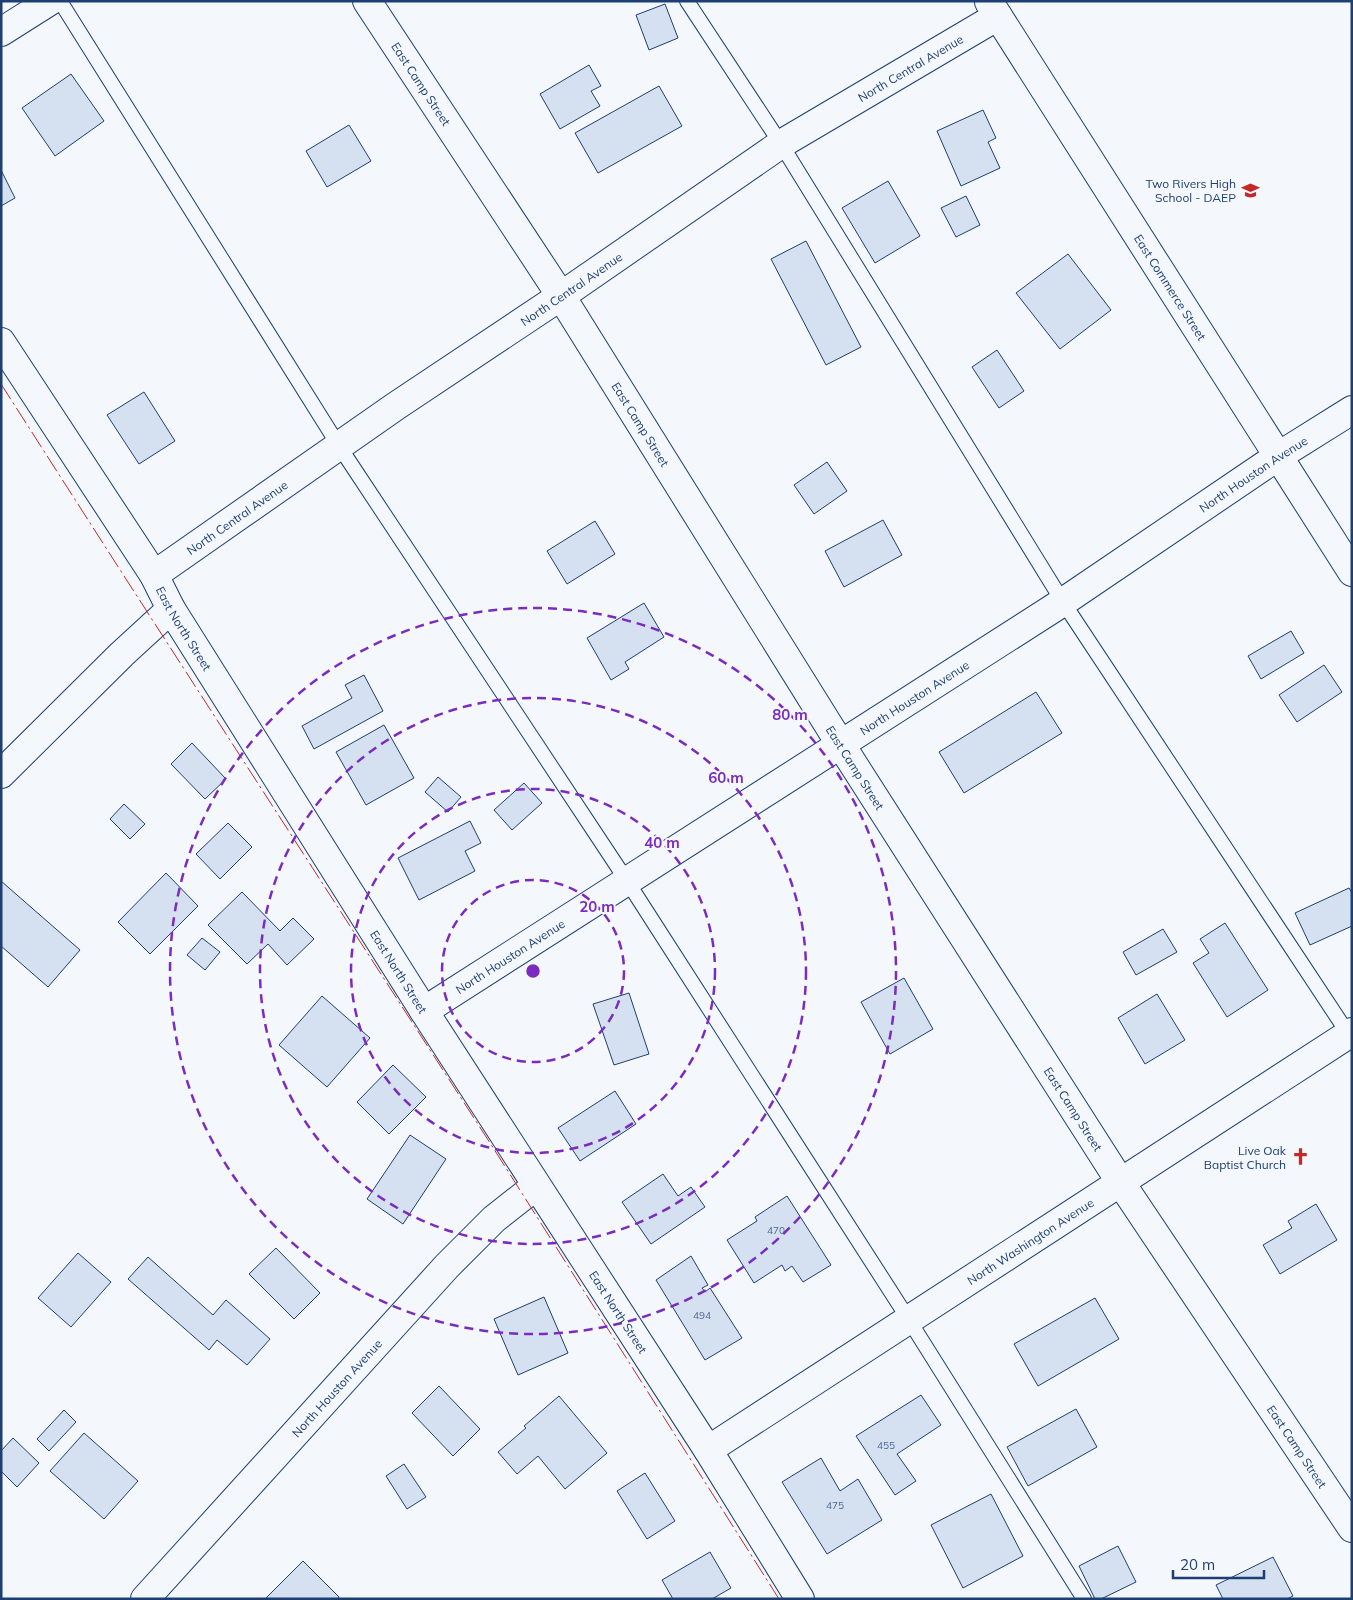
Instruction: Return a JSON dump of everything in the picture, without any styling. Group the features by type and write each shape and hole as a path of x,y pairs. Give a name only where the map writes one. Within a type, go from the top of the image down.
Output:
{"street":[{"path":"1,32 50,1"},
{"name":"East Camp Street","path":"367,1 561,296 841,745 1121,1183 1352,1528"},
{"name":"North Central Avenue","path":"154,575 339,446 781,144 994,9"},
{"name":"East Commerce Street","path":"994,9 1277,457 1352,572"},
{"name":"East North Street","path":"1,342 154,575 171,609 424,1011 708,1450 800,1599"},
{"name":"North Houston Avenue","path":"424,1011 1063,602 1277,457 1352,410"},
{"path":"1,774 122,654 171,609"},
{"name":"North Washington Avenue","path":"708,1450 1351,1035"},
{"name":"North Houston Avenue","path":"145,1599 447,1266 494,1219 536,1186"}],"lane":[{"path":"60,1 339,446 627,882 909,1320 1084,1599"},
{"path":"686,1 781,144 1063,602 1351,1035"}],"building":[{"path":"665,4 678,38 649,50 636,15"},
{"path":"589,65 601,86 591,91 600,106 560,129 540,94"},
{"path":"71,74 104,121 55,156 22,108"},
{"path":"659,86 682,126 598,173 575,133"},
{"path":"983,110 996,138 988,142 1000,168 961,186 937,131"},
{"path":"349,125 371,161 327,187 306,151"},
{"path":"1,170 15,198 1,206"},
{"path":"888,181 920,236 875,263 842,208"},
{"path":"966,196 980,225 956,237 941,208"},
{"path":"806,241 861,347 826,365 771,259"},
{"path":"1068,254 1111,310 1060,349 1016,293"},
{"path":"997,350 1024,391 999,408 972,367"},
{"path":"144,392 175,441 139,464 107,415"},
{"path":"827,462 847,491 814,514 794,485"},
{"path":"883,520 902,555 844,587 825,551"},
{"path":"595,521 615,554 567,584 547,551"},
{"path":"644,603 664,637 625,662 629,669 611,680 587,638"},
{"path":"1291,631 1304,653 1261,679 1248,656"},
{"path":"1324,665 1342,692 1297,722 1279,695"},
{"path":"364,675 383,711 314,749 302,726 352,698 345,685"},
{"path":"1036,692 1062,733 964,793 939,752"},
{"path":"384,725 414,778 366,805 336,752"},
{"path":"192,743 226,779 205,799 171,764"},
{"path":"438,777 461,797 448,812 425,792"},
{"path":"524,783 542,803 512,830 494,810"},
{"path":"124,804 145,824 130,839 110,819"},
{"path":"470,821 481,843 465,851 475,871 419,900 398,858"},
{"path":"228,823 252,847 220,879 196,854"},
{"path":"166,873 198,906 150,954 118,922"},
{"path":"1,881 80,950 48,987 1,946"},
{"path":"1349,888 1352,893 1352,926 1310,945 1295,913"},
{"path":"242,892 280,931 293,918 314,939 287,965 268,944 247,964 208,925"},
{"path":"1225,923 1268,990 1227,1017 1193,963 1209,953 1200,939"},
{"path":"1163,929 1177,952 1136,975 1123,952"},
{"path":"202,938 220,952 205,970 187,955"},
{"path":"904,978 933,1029 890,1054 861,1002"},
{"path":"629,993 649,1054 614,1065 593,1004"},
{"path":"1157,994 1185,1040 1145,1064 1118,1018"},
{"path":"322,996 370,1038 327,1087 279,1045"},
{"path":"393,1065 426,1097 389,1134 357,1102"},
{"path":"615,1091 636,1124 580,1161 558,1128"},
{"path":"410,1135 446,1159 403,1224 367,1199"},
{"path":"663,1174 678,1196 691,1187 705,1207 651,1244 622,1202"},
{"path":"787,1196 831,1265 803,1282 792,1266 785,1271 782,1265 754,1283 727,1240 757,1221 755,1217"},
{"path":"1316,1204 1337,1240 1280,1274 1263,1245 1292,1228 1288,1221"},
{"path":"276,1248 320,1293 294,1319 249,1274"},
{"path":"78,1253 111,1282 71,1327 38,1298"},
{"path":"691,1256 708,1285 702,1288 705,1292 710,1288 742,1338 705,1360 656,1280"},
{"path":"148,1257 213,1315 226,1300 270,1339 247,1365 217,1340 209,1350 128,1279"},
{"path":"544,1297 568,1353 518,1375 494,1319"},
{"path":"1095,1298 1119,1339 1038,1386 1014,1344"},
{"path":"439,1386 480,1429 453,1456 412,1413"},
{"path":"921,1395 941,1425 897,1454 916,1481 895,1495 856,1436"},
{"path":"559,1396 607,1453 565,1489 538,1456 517,1474 498,1452 526,1428 524,1426"},
{"path":"1076,1409 1097,1447 1028,1486 1007,1447"},
{"path":"64,1410 76,1422 49,1451 37,1439"},
{"path":"84,1433 138,1481 104,1519 50,1471"},
{"path":"13,1438 39,1463 17,1487 1,1471 1,1451"},
{"path":"821,1458 840,1491 858,1479 882,1520 827,1554 782,1482"},
{"path":"404,1464 426,1497 407,1509 386,1476"},
{"path":"645,1473 675,1521 647,1539 617,1491"},
{"path":"991,1494 1023,1556 963,1588 931,1525"},
{"path":"1118,1546 1136,1582 1101,1599 1095,1599 1079,1566"},
{"path":"710,1552 731,1588 712,1599 673,1599 662,1580"},
{"path":"1273,1557 1293,1596 1287,1599 1223,1599 1216,1585"},
{"path":"303,1561 339,1597 338,1599 265,1599"}],"power":[{"path":"1,384 492,1146 779,1599"}],"place":[{"name":"Two Rivers High School - DAEP","path":"1250,190"},
{"name":"Live Oak Baptist Church","path":"1300,1157"}]}
